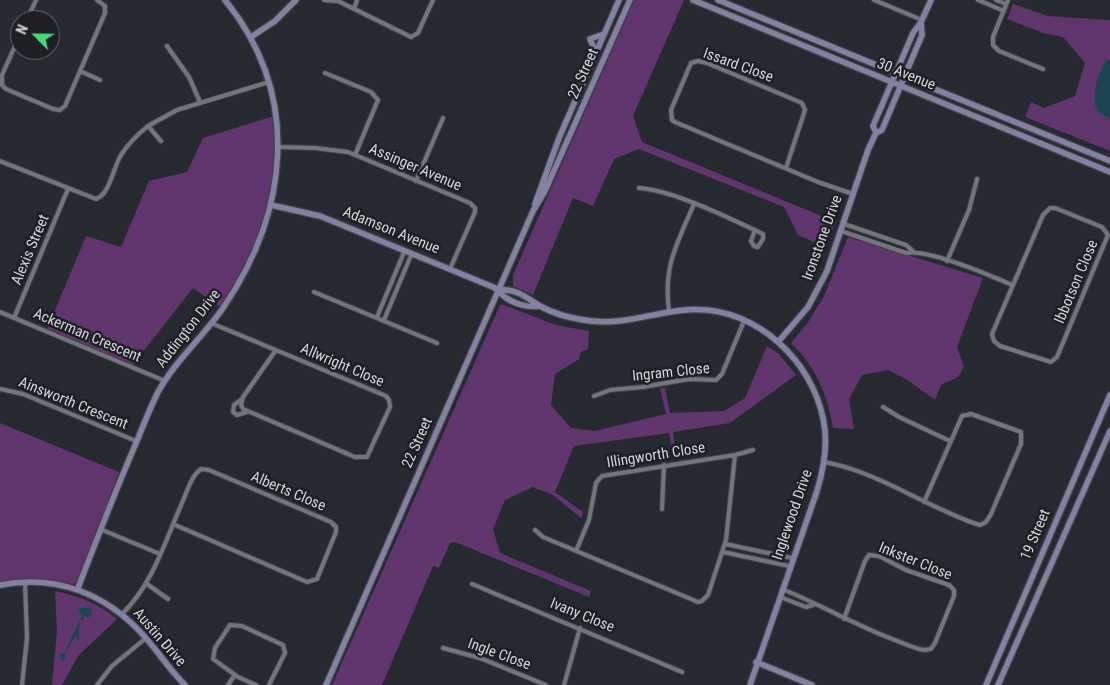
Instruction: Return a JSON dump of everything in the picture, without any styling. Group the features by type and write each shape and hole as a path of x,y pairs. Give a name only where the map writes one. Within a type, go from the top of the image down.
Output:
{"street":[{"path":"10,59 2,78 2,84 6,88 55,110 60,110 64,106 106,10 104,4 97,0"},
{"name":"Addington Drive","path":"78,588 99,528 165,381 232,294 247,267 271,205 279,148 276,109 270,82 251,36 225,0"},
{"path":"251,36 275,21 296,0"},
{"path":"324,0 336,0 411,37 418,33 432,0"},
{"path":"354,9 357,0"},
{"name":"22 Street","path":"533,211 537,195 559,138 619,0"},
{"name":"22 Street","path":"326,685 533,211 545,191 630,0"},
{"name":"30 Avenue","path":"693,0 1110,172"},
{"name":"30 Avenue","path":"718,0 1110,161"},
{"path":"874,0 922,21 931,0"},
{"path":"978,0 1004,11"},
{"path":"996,0 1007,2 993,37 993,45 999,51 1042,68"},
{"name":"Ironstone Drive","path":"876,133 873,126 913,32 922,21"},
{"name":"Ironstone Drive","path":"778,342 802,315 815,296 829,266 876,133 882,130 922,35 922,21"},
{"path":"596,53 590,39 604,34"},
{"path":"167,46 189,77 200,102"},
{"name":"Issard Close","path":"786,168 805,110 802,103 707,63 698,61 691,63 670,112 672,120 786,168 853,194"},
{"path":"80,71 100,80"},
{"path":"325,73 371,92 378,100 355,155"},
{"path":"0,161 92,199 100,197 121,155 148,126 170,112 270,82"},
{"path":"416,181 443,118"},
{"path":"148,126 161,141"},
{"name":"Assinger Avenue","path":"279,148 331,149 355,155 470,203 475,208 473,218 450,269"},
{"path":"947,261 969,210 977,179"},
{"path":"639,188 662,192 755,230"},
{"name":"Alexis Street","path":"14,318 68,189"},
{"path":"669,311 666,287 669,266 694,204"},
{"name":"Adamson Avenue","path":"271,205 320,216 499,290"},
{"name":"Ibbotson Close","path":"1055,208 1106,230 1107,241 1055,361 1048,362 1000,346 994,341 993,331 1012,285 1047,210 1055,208"},
{"path":"844,224 906,245 914,252"},
{"path":"841,231 906,253 914,252 947,261 1012,285"},
{"path":"376,317 405,250"},
{"path":"384,320 412,254"},
{"name":"Inglewood Drive","path":"499,290 509,289 532,299 540,306 572,318 606,322 631,320 669,311 708,310 744,321 778,342 807,376 818,398 825,432 824,462 817,491 789,566 750,685"},
{"path":"314,292 437,343"},
{"name":"Ackerman Crescent","path":"0,312 165,381"},
{"name":"Ingram Close","path":"594,396 610,390 643,387 689,379 716,380 722,374 744,321"},
{"name":"Allwright Close","path":"211,323 276,350 388,398 390,407 367,457 359,458 248,412 237,415 233,412 234,405 242,399 276,350"},
{"name":"Ainsworth Crescent","path":"0,389 23,394 136,442"},
{"name":"19 Street","path":"986,685 1110,395"},
{"path":"242,399 242,407 248,412"},
{"path":"883,406 899,417 950,441"},
{"path":"824,462 847,467 924,502 977,524 986,522 992,514 1023,438 1018,429 968,414 960,418 924,502"},
{"name":"19 Street","path":"998,685 1110,431"},
{"name":"Illingworth Close","path":"576,551 589,520 598,478 604,475 735,455 753,450"},
{"path":"536,530 543,537 698,602 708,595 723,552 735,455"},
{"path":"662,509 664,466"},
{"name":"Alberts Close","path":"122,614 147,584 173,524 194,477 198,471 203,469 331,522 336,527 336,532 317,579 308,582 173,524"},
{"path":"99,528 160,554"},
{"path":"725,544 792,558"},
{"path":"723,552 789,566"},
{"name":"Inkster Close","path":"782,590 810,600 813,605 844,619 884,636 928,650 935,643 954,596 954,590 949,585 906,570 878,556 870,555 865,561 844,619"},
{"path":"22,685 27,638 25,582"},
{"name":"Austin Drive","path":"0,585 48,582 78,588 122,614 146,638 185,685"},
{"path":"147,584 168,599"},
{"name":"Ivany Close","path":"472,584 682,672"},
{"name":"Inkster Close","path":"779,597 806,607 813,605"},
{"path":"256,685 235,675 216,662 213,656 215,648 229,627 236,624 279,642 285,647 285,653 269,685"},
{"path":"564,685 580,628"},
{"path":"97,685 112,666 146,638"},
{"name":"Ingle Close","path":"443,648 480,658 546,685"},
{"path":"756,662 812,685"},
{"path":"228,685 235,675"}],"shaded area":[{"path":"634,0 684,0 633,116 642,142 836,222 825,247 798,235 784,207 639,149 614,159 593,206 573,198 533,295 513,286 513,275"},
{"path":"1013,4 1048,16 1110,20 1110,151 1025,117 1031,102 1044,108 1075,96 1085,63 1063,37 1043,33 1007,19"},
{"path":"277,115 277,173 259,240 223,309 193,288 131,367 46,332 86,236 121,247 149,181 187,172 203,138"},
{"path":"848,237 983,278 957,347 964,367 958,377 941,385 935,400 906,379 888,370 862,375 849,399 854,429 833,428 828,404 814,371 791,343 808,322 824,296"},
{"path":"500,305 556,325 589,331 588,349 581,352 579,359 555,374 551,405 571,428 594,431 666,414 660,388 665,388 670,413 724,411 745,398 767,346 779,354 796,375 730,423 673,432 677,457 673,457 669,433 574,446 555,492 583,512 581,518 553,495 533,487 505,500 493,529 500,553 591,591 589,597 455,542 450,543 439,568 433,566 382,685 332,685"},
{"path":"0,423 119,472 77,582 73,584 0,585"},
{"path":"55,591 88,601 117,619 78,656 62,685 52,685 57,631"}],"water":[{"path":"1107,60 1110,60 1110,119 1097,111 1095,105 1096,85 1100,72"},
{"path":"81,608 92,608 91,615 88,618 83,615 84,619 80,621 78,641 76,636 67,650 64,661 61,661 60,654 65,653 82,616 78,610"}]}
